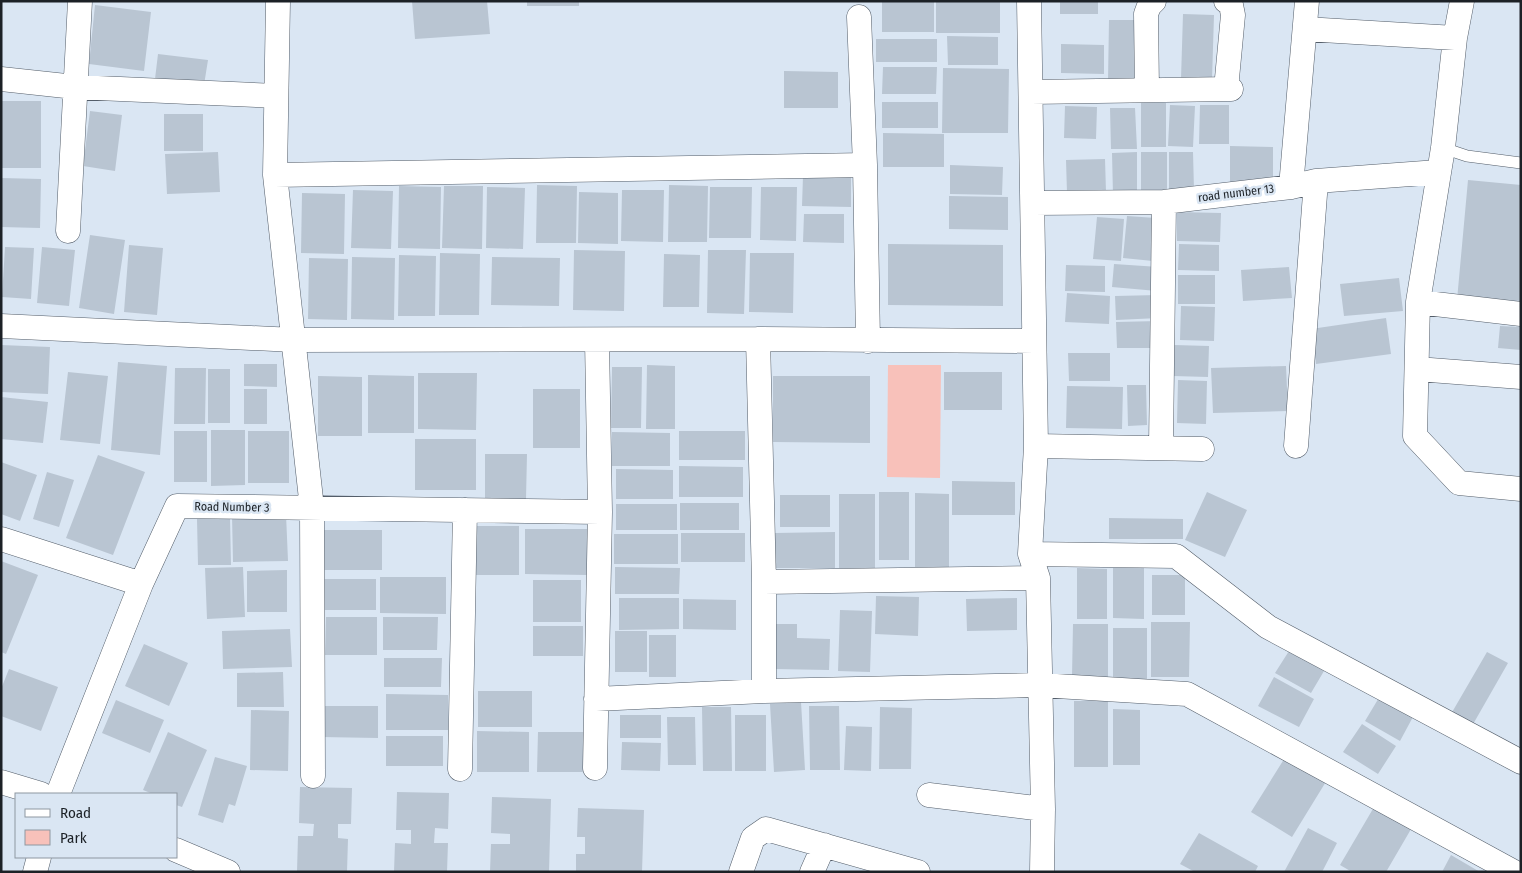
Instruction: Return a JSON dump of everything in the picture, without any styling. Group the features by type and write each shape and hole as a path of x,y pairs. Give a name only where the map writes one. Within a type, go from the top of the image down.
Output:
{"street":[{"path":"68,231 80,1"},
{"path":"278,1 275,175 312,508 313,776"},
{"path":"1029,1 1036,446 1030,554 1038,578 1043,809 1042,872"},
{"path":"1147,90 1146,14 1149,6 1154,1"},
{"path":"1031,92 1228,89 1233,15 1231,5 1226,1"},
{"path":"1291,187 1307,1"},
{"path":"1462,1 1455,38 1443,148 1418,302 1416,436 1459,484 1521,489"},
{"path":"859,17 865,165 868,341"},
{"path":"1305,29 1455,38"},
{"path":"1,79 75,87 276,96"},
{"path":"275,175 865,165"},
{"name":"road number 13","path":"1032,203 1164,202 1291,187 1316,181 1438,172"},
{"path":"1296,446 1316,181"},
{"path":"1162,447 1164,202"},
{"path":"1418,302 1521,314"},
{"path":"1,326 294,340 758,339 1034,341"},
{"path":"758,339 764,582 764,692"},
{"path":"595,768 600,512 597,340"},
{"path":"1417,369 1521,377"},
{"path":"1036,446 1202,448"},
{"name":"Road Number 3","path":"58,793 141,584 178,506 600,512"},
{"path":"460,769 465,510"},
{"path":"1,539 141,584"},
{"path":"1030,554 1176,556 1268,627 1521,762"},
{"path":"764,582 1038,578"},
{"path":"596,699 764,692 1040,685 1187,694 1514,872"},
{"path":"1,782 37,793"},
{"path":"929,795 1043,809"},
{"path":"740,872 753,838 766,829 824,845 892,868 918,872"},
{"path":"812,872 824,845"},
{"path":"178,851 228,872"},
{"path":"35,872 39,858"}],"lane":[{"path":"1443,148 1467,156 1521,163"}],"green space":[{"path":"888,365 941,365 940,478 887,477"}],"building":[{"path":"412,1 487,1 490,34 415,39"},
{"path":"527,1 579,1 579,6 527,6"},
{"path":"936,1 1000,1 1000,33 936,33"},
{"path":"1060,1 1098,1 1098,14 1060,14"},
{"path":"882,2 934,2 934,32 882,32"},
{"path":"95,5 151,12 144,71 89,64"},
{"path":"1183,14 1214,15 1212,80 1181,79"},
{"path":"1109,20 1135,20 1134,81 1108,81"},
{"path":"947,36 998,37 998,65 948,65"},
{"path":"876,39 937,39 937,62 876,62"},
{"path":"1061,44 1104,45 1104,74 1061,73"},
{"path":"158,54 208,60 204,85 155,79"},
{"path":"883,67 937,67 936,94 882,94"},
{"path":"943,68 1009,69 1008,133 942,133"},
{"path":"784,71 838,72 838,108 784,108"},
{"path":"1,101 41,101 41,168 1,168"},
{"path":"882,102 938,102 938,128 882,128"},
{"path":"1141,103 1166,103 1166,147 1141,147"},
{"path":"1170,105 1195,106 1193,147 1168,146"},
{"path":"1200,105 1229,105 1229,144 1199,144"},
{"path":"1065,106 1097,107 1096,139 1064,138"},
{"path":"1110,108 1135,108 1137,149 1111,149"},
{"path":"90,111 122,115 115,171 83,166"},
{"path":"164,114 203,114 203,151 164,151"},
{"path":"883,133 944,134 944,167 883,167"},
{"path":"1230,146 1273,147 1273,182 1230,182"},
{"path":"218,152 220,192 167,194 165,154"},
{"path":"1137,152 1137,195 1113,195 1112,153"},
{"path":"1141,152 1167,152 1167,195 1141,195"},
{"path":"1169,152 1193,152 1194,190 1169,191"},
{"path":"1105,159 1106,192 1067,193 1066,160"},
{"path":"950,165 1003,167 1002,195 950,194"},
{"path":"803,176 851,177 851,207 802,206"},
{"path":"1,178 41,179 40,228 1,227"},
{"path":"1468,180 1521,185 1521,306 1457,300"},
{"path":"537,185 577,186 576,243 536,243"},
{"path":"669,185 708,186 707,242 668,242"},
{"path":"399,186 441,187 440,249 398,248"},
{"path":"444,186 483,186 482,249 442,248"},
{"path":"487,187 525,188 523,249 486,248"},
{"path":"710,187 752,187 751,238 709,238"},
{"path":"761,187 797,187 796,241 760,240"},
{"path":"353,190 393,191 391,249 351,248"},
{"path":"622,190 664,190 663,242 621,241"},
{"path":"579,192 618,193 618,244 578,243"},
{"path":"302,193 345,194 344,254 301,253"},
{"path":"949,196 1008,197 1008,230 949,229"},
{"path":"1177,212 1221,213 1220,242 1177,241"},
{"path":"804,214 844,214 844,243 803,242"},
{"path":"1127,216 1156,218 1153,261 1123,258"},
{"path":"1097,217 1124,219 1121,261 1093,259"},
{"path":"90,235 125,240 114,314 79,308"},
{"path":"888,244 1003,245 1003,306 888,305"},
{"path":"1179,244 1219,245 1219,271 1178,270"},
{"path":"129,245 163,248 157,315 124,312"},
{"path":"5,247 34,248 31,299 2,297"},
{"path":"42,247 75,250 69,306 37,303"},
{"path":"574,250 625,251 624,311 573,310"},
{"path":"708,250 746,250 744,314 707,313"},
{"path":"440,253 480,254 479,315 439,315"},
{"path":"750,253 794,253 793,313 749,312"},
{"path":"664,254 700,255 699,307 663,307"},
{"path":"399,255 436,256 435,316 398,316"},
{"path":"352,257 395,258 394,320 351,319"},
{"path":"492,257 560,258 559,306 491,305"},
{"path":"309,258 348,259 347,320 308,319"},
{"path":"1114,264 1159,267 1157,291 1112,287"},
{"path":"1066,265 1105,266 1105,292 1065,291"},
{"path":"1289,267 1292,298 1243,301 1241,270"},
{"path":"1178,275 1215,275 1215,304 1178,304"},
{"path":"1399,278 1403,311 1344,316 1340,284"},
{"path":"1067,293 1110,296 1109,324 1065,322"},
{"path":"1158,295 1159,318 1116,320 1115,296"},
{"path":"1181,306 1215,307 1214,341 1180,340"},
{"path":"1386,318 1391,354 1316,364 1311,329"},
{"path":"1159,321 1160,348 1117,348 1116,322"},
{"path":"1500,326 1521,327 1521,350 1498,348"},
{"path":"1,345 50,347 48,394 1,392"},
{"path":"1174,345 1209,346 1208,377 1173,376"},
{"path":"1068,353 1110,353 1110,381 1069,381"},
{"path":"118,362 167,366 160,455 111,450"},
{"path":"244,364 277,364 277,387 244,386"},
{"path":"647,365 675,366 675,429 646,429"},
{"path":"1286,366 1288,411 1213,413 1211,368"},
{"path":"612,367 642,367 641,428 611,428"},
{"path":"175,368 206,368 205,424 174,424"},
{"path":"208,369 230,369 230,423 208,423"},
{"path":"68,372 108,376 100,444 60,440"},
{"path":"944,372 1002,372 1002,410 944,410"},
{"path":"418,373 477,373 476,430 418,429"},
{"path":"368,375 414,376 414,433 368,433"},
{"path":"318,376 362,377 362,436 318,436"},
{"path":"773,376 870,376 870,443 773,442"},
{"path":"1178,380 1207,381 1206,424 1177,423"},
{"path":"1127,385 1146,385 1147,425 1128,426"},
{"path":"1067,386 1123,387 1122,429 1066,428"},
{"path":"244,389 267,389 267,424 244,424"},
{"path":"533,389 580,389 580,448 533,448"},
{"path":"1,397 48,402 43,443 1,439"},
{"path":"211,430 245,430 245,485 211,486"},
{"path":"174,431 207,431 207,482 174,482"},
{"path":"248,431 289,431 289,483 248,483"},
{"path":"679,431 745,431 745,460 679,460"},
{"path":"612,432 670,433 670,466 612,466"},
{"path":"415,439 476,439 476,490 415,490"},
{"path":"485,454 527,454 526,499 485,499"},
{"path":"98,455 145,472 113,555 66,538"},
{"path":"1,462 37,475 20,521 1,514"},
{"path":"679,466 743,467 743,497 679,497"},
{"path":"616,469 673,470 673,499 616,499"},
{"path":"47,472 74,480 59,527 33,519"},
{"path":"952,481 1015,482 1015,515 952,515"},
{"path":"879,492 909,492 909,560 879,560"},
{"path":"1207,492 1247,510 1225,557 1185,540"},
{"path":"915,493 949,494 949,567 915,567"},
{"path":"839,494 875,494 875,569 839,568"},
{"path":"780,495 830,495 830,527 780,527"},
{"path":"680,503 739,503 739,530 680,530"},
{"path":"616,504 677,504 677,530 616,530"},
{"path":"286,514 288,561 233,562 232,515"},
{"path":"230,518 231,565 198,565 197,519"},
{"path":"1109,518 1183,519 1183,539 1109,539"},
{"path":"470,526 519,526 519,575 470,575"},
{"path":"525,529 587,529 587,575 525,574"},
{"path":"319,530 382,530 382,570 320,570"},
{"path":"835,532 835,568 775,568 775,533"},
{"path":"681,533 745,533 745,562 681,562"},
{"path":"614,534 678,534 678,564 614,564"},
{"path":"1,561 38,575 6,654 1,652"},
{"path":"243,567 245,617 207,619 205,568"},
{"path":"615,567 680,568 679,594 615,594"},
{"path":"1077,568 1107,569 1107,619 1077,619"},
{"path":"1113,568 1144,568 1144,619 1113,618"},
{"path":"287,570 287,612 247,612 247,571"},
{"path":"1152,575 1185,575 1185,615 1152,615"},
{"path":"380,577 446,577 446,614 380,613"},
{"path":"322,579 376,579 376,610 322,610"},
{"path":"533,580 581,580 581,622 533,622"},
{"path":"876,596 919,597 918,636 875,634"},
{"path":"619,598 679,598 679,629 619,630"},
{"path":"1017,598 1017,630 967,631 966,599"},
{"path":"683,599 736,600 736,630 683,629"},
{"path":"840,610 872,611 870,672 838,671"},
{"path":"326,617 377,617 377,655 325,655"},
{"path":"383,617 438,617 437,650 383,650"},
{"path":"1151,622 1190,622 1189,677 1151,677"},
{"path":"776,624 797,624 797,638 830,639 829,670 775,669"},
{"path":"1073,624 1108,624 1108,677 1072,677"},
{"path":"533,626 583,626 583,656 533,656"},
{"path":"1113,628 1147,628 1147,679 1113,679"},
{"path":"290,629 292,667 223,669 222,631"},
{"path":"615,631 647,631 647,672 615,672"},
{"path":"649,635 676,635 676,677 649,677"},
{"path":"144,644 188,663 169,706 125,686"},
{"path":"1289,651 1324,671 1311,693 1275,673"},
{"path":"1487,652 1508,663 1472,726 1451,714"},
{"path":"384,658 442,658 441,687 384,687"},
{"path":"9,669 58,687 41,731 1,716 1,689"},
{"path":"283,672 284,707 237,707 237,673"},
{"path":"1274,677 1314,699 1299,727 1258,706"},
{"path":"478,691 532,691 532,727 478,727"},
{"path":"386,694 448,695 448,730 386,730"},
{"path":"1380,696 1414,715 1400,741 1365,721"},
{"path":"116,700 164,720 150,753 102,733"},
{"path":"1074,701 1108,701 1108,767 1074,767"},
{"path":"801,702 805,770 774,772 770,704"},
{"path":"321,706 378,706 378,738 321,737"},
{"path":"809,706 839,706 840,770 810,770"},
{"path":"702,707 731,707 732,771 703,771"},
{"path":"880,707 912,708 911,769 879,769"},
{"path":"1113,709 1140,710 1140,765 1113,765"},
{"path":"251,710 289,711 288,771 250,770"},
{"path":"620,715 661,715 661,738 620,738"},
{"path":"735,715 766,715 766,771 735,771"},
{"path":"667,717 695,717 696,765 668,765"},
{"path":"1362,724 1396,746 1378,774 1343,752"},
{"path":"846,726 872,727 871,771 844,770"},
{"path":"477,731 529,732 529,772 477,772"},
{"path":"168,732 207,750 182,807 178,806 178,793 150,793 143,790"},
{"path":"538,732 589,732 588,772 537,772"},
{"path":"386,736 443,736 443,766 386,766"},
{"path":"622,742 661,743 660,771 621,770"},
{"path":"1286,756 1327,780 1292,837 1251,812"},
{"path":"215,757 247,766 235,806 229,804 223,823 198,815"},
{"path":"300,787 352,788 351,824 338,824 338,838 348,839 347,872 297,872 298,836 313,836 314,824 299,823"},
{"path":"397,792 449,793 448,829 435,828 434,843 448,843 447,872 394,872 395,843 411,844 411,830 396,830"},
{"path":"492,797 551,799 549,872 490,872 491,844 510,844 510,834 491,833"},
{"path":"1377,802 1414,824 1386,872 1352,872 1340,865"},
{"path":"578,808 644,810 642,872 576,872 576,854 585,854 585,837 577,837"},
{"path":"1308,828 1337,843 1322,872 1284,872"},
{"path":"1199,833 1258,866 1255,872 1195,872 1180,864"},
{"path":"1451,855 1480,872 1442,872"}]}
